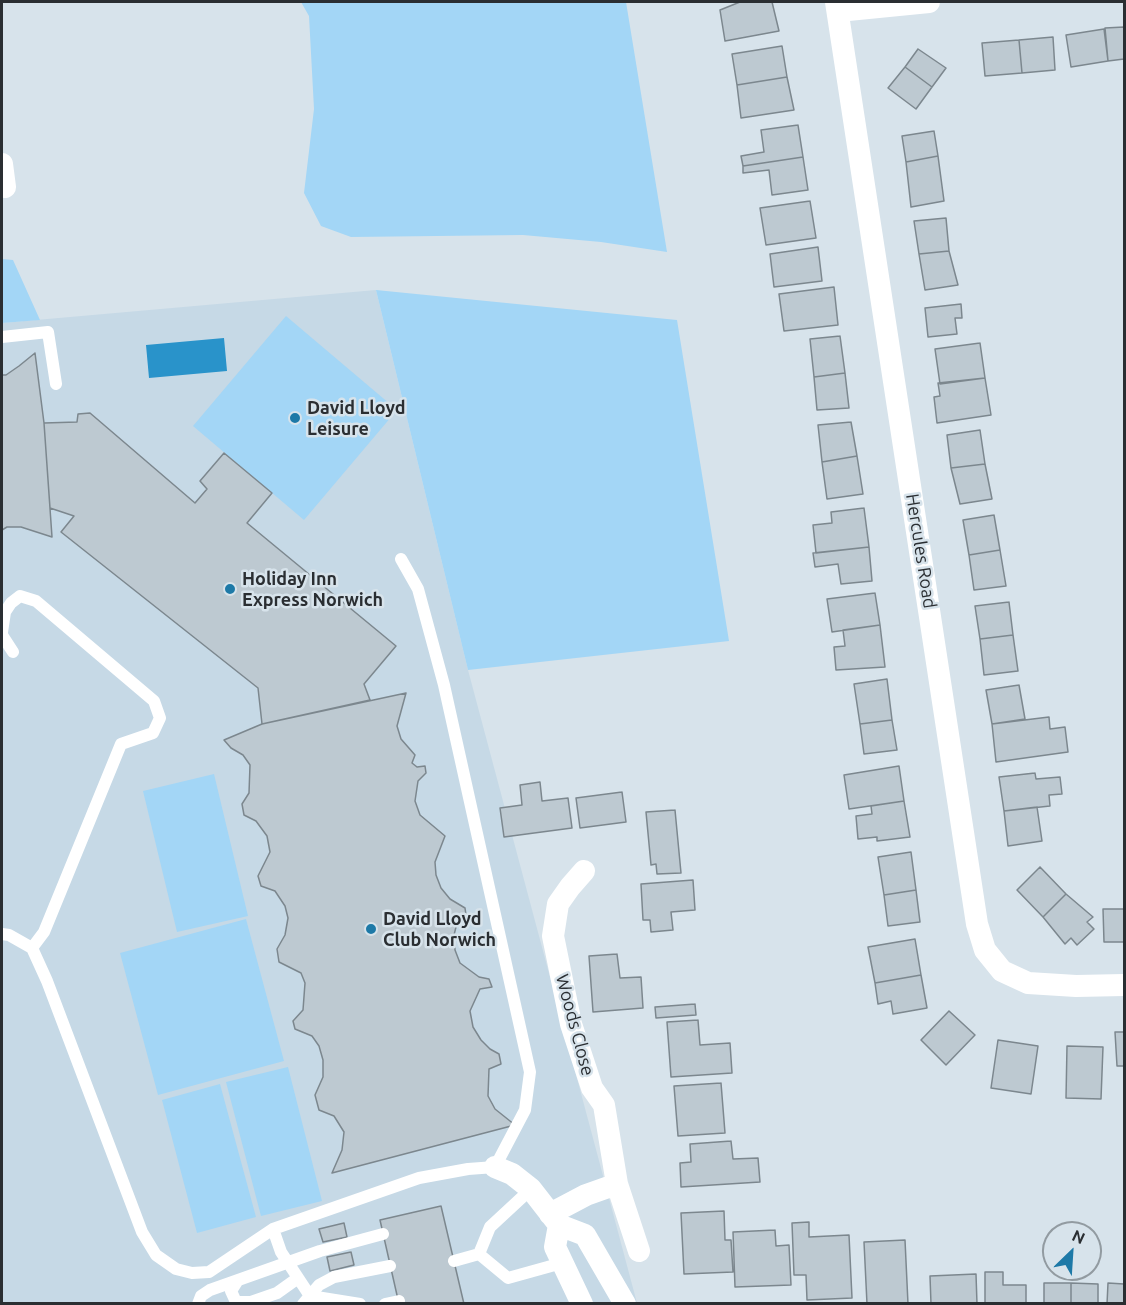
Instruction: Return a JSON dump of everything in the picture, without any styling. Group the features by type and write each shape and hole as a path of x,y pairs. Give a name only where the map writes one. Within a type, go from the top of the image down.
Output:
{"street":[{"path":"837,6 929,2"},
{"name":"Hercules Road","path":"837,6 977,924 985,950 1002,971 1028,983 1125,986"},
{"path":"2,164 4,187"},
{"name":"Woods Close","path":"584,871 558,904 553,936 571,1024 592,1088 604,1105 617,1184 639,1251"},
{"path":"495,1167 512,1174 531,1189 555,1219 585,1235 626,1304"},
{"path":"555,1219 586,1195 617,1184"},
{"path":"555,1219 555,1247 582,1304"}],"lane":[{"path":"2,337 48,333 56,384"},
{"path":"2,934 9,935 32,948 47,981 142,1232 156,1255 176,1269 192,1273 209,1272 273,1229 419,1178 468,1169 495,1167 525,1110 530,1072 444,685 418,589 401,559"},
{"path":"13,652 2,633 5,612 20,596 36,601 154,701 160,718 153,733 121,744 44,932 32,948"},
{"path":"479,1254 490,1227 531,1189"},
{"path":"273,1229 281,1252 298,1278 307,1300"},
{"path":"198,1304 201,1296 210,1290 320,1251 382,1234"},
{"path":"454,1261 479,1254"},
{"path":"479,1254 508,1278 562,1263"},
{"path":"307,1300 319,1285 334,1277 390,1266"},
{"path":"238,1280 231,1291 236,1302 252,1302 278,1293 298,1278"},
{"path":"307,1300 360,1304"},
{"path":"385,1304 399,1301"}],"shaded area":[{"path":"301,2 626,2 667,252 601,242 523,235 351,237 321,226 304,193 314,109 309,16"},
{"path":"2,259 13,260 40,320 2,323"},
{"path":"376,290 468,670 637,1303 2,1304 2,323"},
{"path":"376,290 677,320 729,641 468,670"},
{"name":"David Lloyd Leisure","path":"286,316 397,410 304,520 193,426"},
{"path":"214,774 248,916 177,932 143,791"},
{"path":"246,919 284,1061 158,1095 120,953"},
{"path":"288,1067 322,1201 261,1216 226,1082"},
{"path":"220,1084 256,1217 197,1233 162,1100"}],"water":[{"path":"224,338 227,371 149,378 146,345"}],"building":[{"path":"740,2 772,2 779,31 725,41 720,10"},
{"path":"1124,27 1124,59 1108,61 1105,28"},
{"path":"1104,29 1108,61 1071,67 1066,35"},
{"path":"1053,37 1055,70 1022,73 1019,40"},
{"path":"1019,40 1022,73 985,76 982,43"},
{"path":"782,46 787,77 737,85 732,54"},
{"path":"918,49 946,68 932,87 905,67"},
{"path":"905,67 932,87 916,109 888,88"},
{"path":"787,77 794,110 741,118 737,85"},
{"path":"798,125 803,157 743,166 741,156 764,152 761,130"},
{"path":"934,131 938,156 906,162 902,136"},
{"path":"938,156 944,201 911,207 906,162"},
{"path":"803,157 808,190 772,195 769,170 743,173 743,166"},
{"path":"810,201 816,238 766,245 760,208"},
{"path":"946,218 949,251 919,254 914,221"},
{"path":"818,247 822,281 774,287 770,254"},
{"path":"949,251 958,285 925,290 919,254"},
{"path":"834,287 838,325 784,331 779,294"},
{"path":"961,304 962,318 955,318 957,334 928,337 925,308"},
{"path":"840,336 845,373 814,377 810,339"},
{"path":"980,343 985,378 940,384 935,349"},
{"path":"35,353 44,423 52,537 21,527 7,527 2,530 2,375 6,375"},
{"path":"845,373 849,408 817,410 814,377"},
{"path":"985,378 991,415 937,423 934,397 940,396 938,383"},
{"name":"Holiday Inn Express Norwich","path":"90,413 195,503 207,489 200,481 224,453 272,493 247,523 396,646 364,684 370,700 262,724 258,688 61,532 74,516 50,508 44,423 77,422 78,414"},
{"path":"851,422 857,456 822,462 818,425"},
{"path":"980,430 985,464 951,468 947,435"},
{"path":"857,456 863,494 827,499 822,462"},
{"path":"985,464 992,499 960,504 951,468"},
{"path":"864,508 869,547 816,553 813,525 832,523 831,512"},
{"path":"994,515 1000,550 969,555 963,520"},
{"path":"869,547 872,581 841,584 838,564 815,567 813,553"},
{"path":"1000,550 1006,586 974,590 969,555"},
{"path":"875,593 880,625 832,632 827,599"},
{"path":"1009,602 1013,635 980,639 975,606"},
{"path":"880,625 885,667 836,670 834,647 845,646 843,630"},
{"path":"1013,635 1018,671 984,675 980,639"},
{"path":"887,679 892,720 860,724 854,684"},
{"path":"1019,685 1025,719 992,724 986,690"},
{"name":"David Lloyd Club Norwich","path":"406,693 397,726 401,739 415,755 412,763 417,767 425,766 426,773 418,781 415,801 420,815 445,836 435,862 436,875 441,888 450,899 465,908 466,915 457,923 454,935 455,950 460,963 479,977 489,979 492,987 480,989 470,1011 473,1027 481,1040 499,1054 501,1064 489,1069 488,1096 495,1109 515,1125 332,1173 342,1150 344,1132 334,1116 319,1110 315,1095 323,1077 323,1060 319,1046 312,1036 295,1029 293,1021 303,1010 305,983 301,973 279,962 277,949 285,935 288,918 285,906 275,891 261,886 258,876 270,852 267,836 256,821 244,815 242,804 249,793 250,765 243,755 231,748 224,740 262,724"},
{"path":"1049,717 1050,729 1065,727 1068,752 996,762 992,724"},
{"path":"892,720 897,750 864,754 860,724"},
{"path":"899,766 904,801 849,809 844,775"},
{"path":"1035,773 1036,779 1060,777 1062,794 1049,795 1050,806 1004,811 999,777"},
{"path":"540,782 542,801 568,798 572,828 504,837 500,808 522,805 520,785"},
{"path":"622,792 626,822 580,828 576,798"},
{"path":"904,801 910,837 877,841 877,837 858,839 856,816 872,814 871,806"},
{"path":"1037,807 1042,841 1008,846 1004,811"},
{"path":"675,810 681,873 657,874 656,864 651,865 646,812"},
{"path":"911,852 916,890 884,895 878,857"},
{"path":"1040,867 1066,894 1043,917 1017,890"},
{"path":"693,880 695,910 671,912 673,930 651,932 650,920 643,920 641,884"},
{"path":"916,890 920,922 888,926 884,895"},
{"path":"1066,894 1093,917 1087,922 1094,929 1077,945 1071,938 1065,944 1043,917"},
{"path":"1103,909 1124,909 1124,942 1104,942"},
{"path":"915,939 921,975 875,983 868,947"},
{"path":"617,954 620,978 641,977 643,1008 593,1012 589,956"},
{"path":"921,975 927,1008 893,1014 891,1001 878,1004 875,983"},
{"path":"695,1004 696,1015 656,1018 655,1007"},
{"path":"949,1011 975,1035 946,1065 921,1040"},
{"path":"698,1020 700,1045 730,1043 732,1073 671,1077 667,1022"},
{"path":"1115,1032 1124,1032 1124,1066 1117,1066"},
{"path":"998,1040 1038,1046 1031,1094 991,1088"},
{"path":"1067,1046 1103,1047 1101,1099 1066,1098"},
{"path":"721,1083 725,1133 678,1136 674,1086"},
{"path":"731,1141 733,1159 758,1158 760,1182 681,1187 680,1163 691,1162 690,1144"},
{"path":"441,1206 464,1304 399,1304 380,1220"},
{"path":"724,1211 725,1240 731,1240 733,1272 684,1274 681,1213"},
{"path":"809,1222 809,1237 849,1235 852,1298 807,1300 806,1275 794,1275 792,1223"},
{"path":"344,1223 347,1237 323,1242 319,1229"},
{"path":"775,1230 776,1246 789,1245 791,1285 735,1287 733,1232"},
{"path":"905,1240 908,1304 867,1304 864,1242"},
{"path":"351,1252 354,1265 330,1271 327,1257"},
{"path":"985,1272 1003,1272 1003,1285 1026,1285 1026,1304 985,1304"},
{"path":"976,1274 977,1304 931,1304 930,1276"},
{"path":"1044,1283 1071,1283 1071,1304 1044,1304"},
{"path":"1071,1283 1098,1284 1098,1304 1071,1304"},
{"path":"1108,1283 1124,1284 1124,1304 1107,1304"}],"place":[{"name":"David Lloyd Leisure","path":"295,418"},
{"name":"Holiday Inn Express Norwich","path":"230,589"},
{"name":"David Lloyd Club Norwich","path":"371,929"}]}
